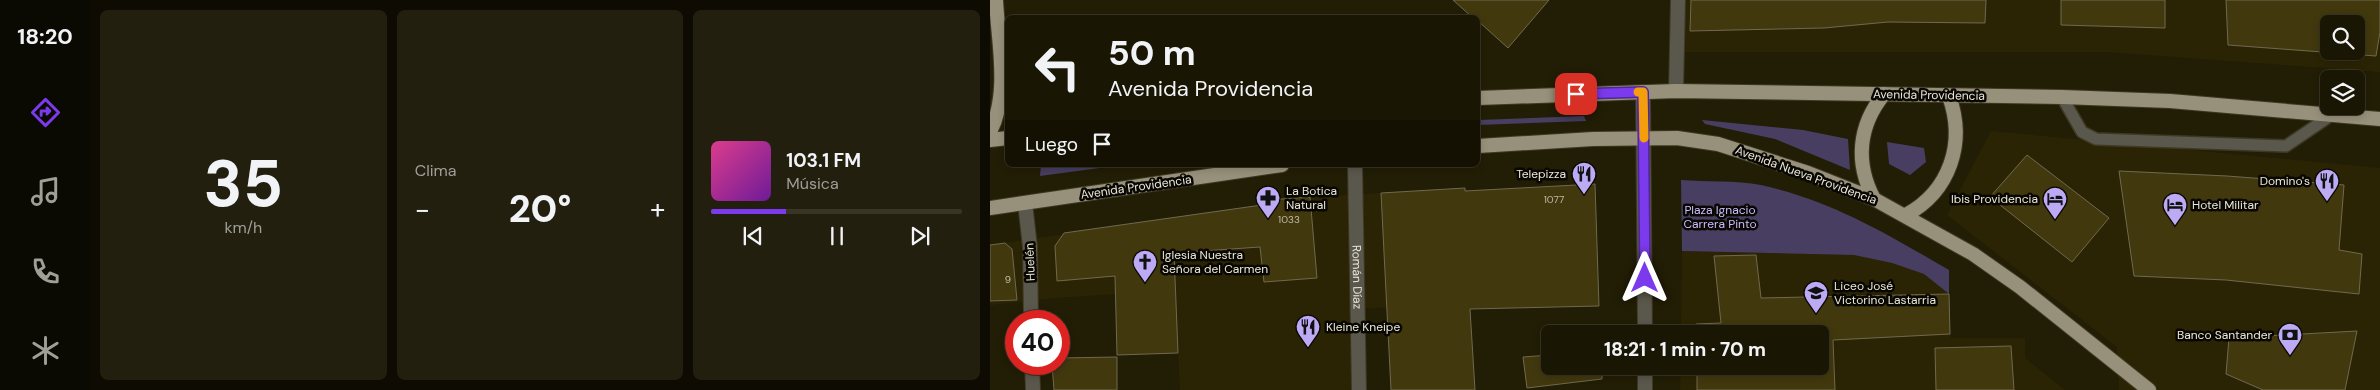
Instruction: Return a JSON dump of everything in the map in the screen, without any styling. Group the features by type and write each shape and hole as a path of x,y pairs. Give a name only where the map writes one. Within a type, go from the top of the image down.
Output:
{"main road":[{"path":"990,132 997,115 1001,87 996,0"},
{"name":"Avenida Providencia","path":"1480,98 1676,91 2062,97 2170,101 2320,113"},
{"path":"1874,198 1864,175 1861,158 1862,140 1869,116 1884,94"},
{"path":"1906,215 1932,196 1950,168 1957,128 1949,96"},
{"name":"Avenida Providencia","path":"2342,115 2380,119"},
{"path":"990,140 1005,138"},
{"path":"1480,146 1644,138"},
{"name":"Avenida Nueva Providencia","path":"1644,138 1677,138 1718,144 1756,154 1874,198 1972,254 2020,287 2131,378 2149,390"},
{"name":"Avenida Providencia","path":"990,208 1268,167"}],"street":[{"path":"1676,91 1678,0"},
{"path":"1643,92 1645,325"},
{"name":"Román Díaz","path":"1355,167 1359,390"},
{"name":"Huelén","path":"1025,203 1029,240 1031,310"},
{"path":"1032,375 1033,390"},
{"path":"1645,375 1646,390"}],"lane":[{"path":"2062,97 2082,132 2096,139 2286,146 2332,115"}],"shaded area":[{"path":"1684,0 2380,0 2380,72 2107,52 1683,52"},
{"path":"1991,131 2380,168 2380,390 2119,390 2117,347 1947,215"},
{"path":"1595,184 1599,306 1358,308 1359,390 1180,390 1175,290 1055,298 990,305 990,245 1269,205 1268,200"},
{"name":"Liceo José Victorino Lastarria","path":"1682,251 1854,255 1892,263 1924,274 1949,294 1951,338 2025,338 2025,358 2065,390 1680,390 1681,375 1829,375 1829,325 1681,325"}],"green space":[{"path":"1584,116 1586,121 1480,125 1480,120"},
{"path":"1702,120 1803,130 1848,139 1850,170 1775,139 1705,124"},
{"path":"1887,142 1924,148 1926,162 1910,175 1889,164"},
{"path":"1041,167 1107,167 1040,176"},
{"name":"Plaza Ignacio Carrera Pinto","path":"1681,180 1751,183 1787,192 1836,209 1949,270 1949,294 1924,274 1892,263 1854,255 1682,251"}],"building":[{"path":"1453,0 1549,0 1508,48 1480,23 1480,15 1470,15"},
{"path":"1691,0 1986,0 1985,23 1888,22 1824,28 1690,31"},
{"path":"2061,0 2165,0 2165,28 2061,25"},
{"path":"2226,0 2380,0 2380,32 2376,56 2365,55 2365,15 2320,15 2320,52 2228,45"},
{"name":"Ibis Providencia","path":"2027,155 2109,218 2072,262 1990,197"},
{"path":"2119,171 2227,176 2344,185 2339,250 2362,254 2359,294 2226,280 2134,276"},
{"path":"1595,184 1599,306 1470,309 1475,390 1391,390 1381,193 1465,188 1465,191"},
{"path":"1310,197 1317,278 1264,282 1260,247 1174,253 1178,353 1117,355 1115,276 1057,281 1055,246 1064,233 1269,204 1268,200"},
{"path":"1005,243 1012,249 1017,300 990,301 990,245"},
{"path":"1756,255 1761,298 1949,294 1950,334 1833,340 1835,390 1697,390 1697,375 1829,375 1829,325 1696,325 1721,323 1714,256"},
{"name":"Banco Santander","path":"2357,331 2345,390 2263,390 2226,374 2229,338"},
{"path":"2011,346 2014,390 1936,390 1935,348"},
{"path":"1541,356 1541,375 1602,375 1602,379 1527,388 1523,357"},
{"path":"1117,357 1117,390 1054,390 1053,375 1070,375 1070,358"}],"slow traffic":[{"path":"1638,92 1643,92 1644,138"}],"place":[{"name":"Telepizza","path":"1584,195"},
{"name":"Domino's","path":"2327,202"},
{"name":"La Botica Natural","path":"1268,219"},
{"name":"Ibis Providencia","path":"2055,220"},
{"name":"Hotel Militar","path":"2175,226"},
{"name":"Iglesia Nuestra Señora del Carmen","path":"1145,283"},
{"name":"Liceo José Victorino Lastarria","path":"1816,314"},
{"name":"Kleine Kneipe","path":"1308,348"},
{"name":"Banco Santander","path":"2290,356"}],"route":[{"path":"1576,94 1643,92 1645,278"}]}
